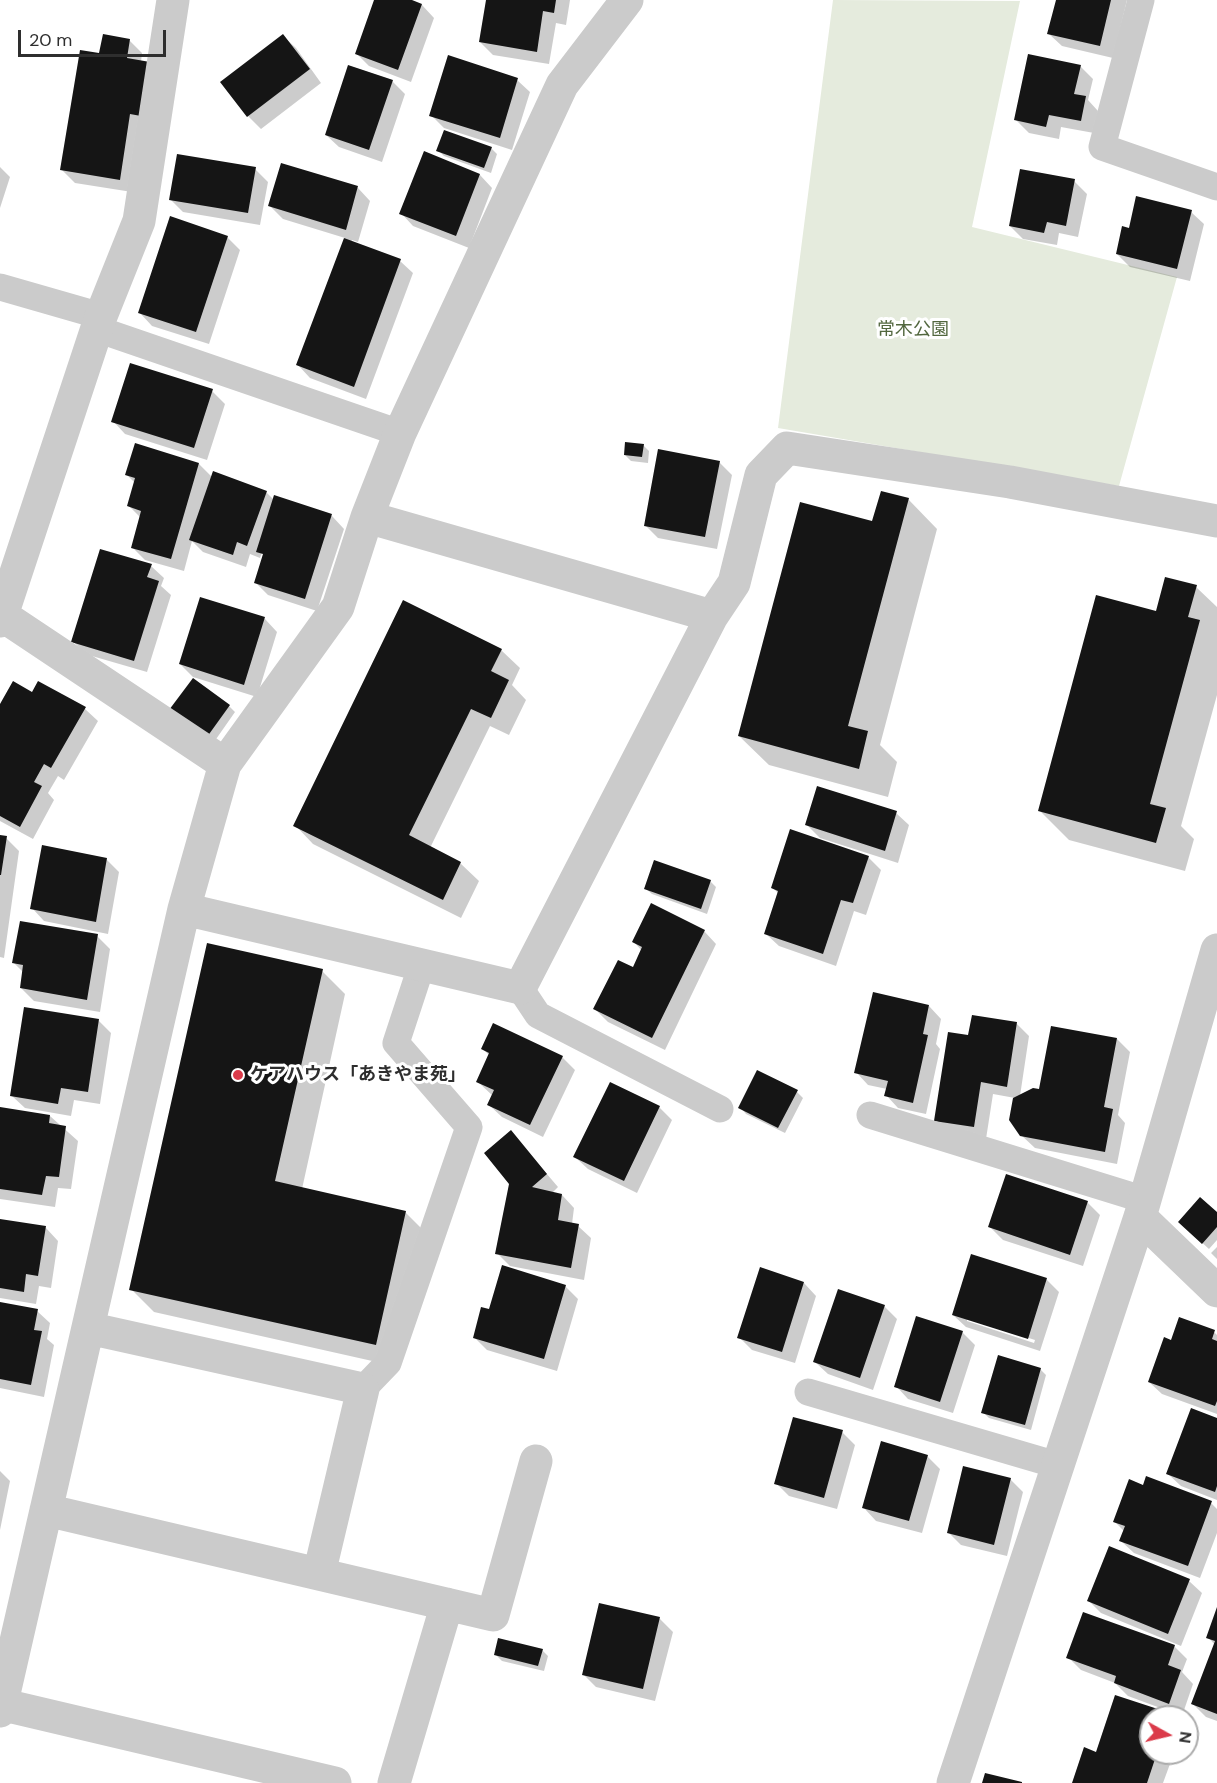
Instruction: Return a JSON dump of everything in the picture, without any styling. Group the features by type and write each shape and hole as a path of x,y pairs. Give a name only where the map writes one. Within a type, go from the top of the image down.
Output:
{"street":[{"path":"173,0 139,221 99,323 1,619 225,764"},
{"path":"335,1783 1,1706 184,909 225,764 338,607 367,517 400,433 562,85 627,0"},
{"path":"184,909 520,988 712,616 734,583 761,475 787,448 1010,482 1217,521"},
{"path":"367,517 712,616"},
{"path":"953,1783 1142,1208 1217,950"},
{"path":"1142,1208 1217,1291"},
{"path":"88,1328 363,1389 320,1574"},
{"path":"46,1510 493,1615 536,1461"},
{"path":"394,1783 447,1604"}],"lane":[{"path":"1141,0 1102,147 1217,187"},
{"path":"0,287 400,433"},
{"path":"363,1389 388,1363 469,1127 396,1043 422,964"},
{"path":"520,988 538,1015 720,1109"},
{"path":"870,1115 1142,1208"},
{"path":"808,1392 1058,1465"}],"green space":[{"name":"常木公園","path":"833,0 1020,1 972,227 1177,277 1119,486 778,428"}],"building":[{"path":"374,0 412,0 422,4 398,70 355,54"},
{"path":"486,0 556,0 554,13 543,11 537,52 479,42"},
{"path":"1056,0 1111,0 1100,46 1047,34"},
{"path":"103,34 130,39 127,58 150,62 141,116 130,114 120,180 60,170 80,50 99,53"},
{"path":"283,34 310,69 247,117 220,82"},
{"path":"1028,54 1081,65 1074,94 1086,96 1081,121 1049,115 1046,127 1014,120"},
{"path":"448,55 518,78 500,138 429,116"},
{"path":"348,65 393,80 369,150 325,135"},
{"path":"444,130 492,147 484,168 436,151"},
{"path":"424,151 480,174 456,236 399,214"},
{"path":"177,154 256,167 248,213 169,200"},
{"path":"281,163 358,186 346,230 268,206"},
{"path":"1020,169 1075,179 1066,226 1047,222 1044,233 1009,226"},
{"path":"1136,196 1192,210 1177,269 1116,254 1122,226 1129,228"},
{"path":"170,216 228,236 196,332 138,313"},
{"path":"344,238 401,259 354,387 296,365"},
{"path":"130,363 213,389 194,448 111,422"},
{"path":"625,442 644,444 642,457 624,455"},
{"path":"135,443 199,463 171,559 131,548 141,511 127,506 135,478 125,475"},
{"path":"658,449 720,461 705,537 644,526"},
{"path":"213,471 267,491 247,546 237,542 233,555 189,540"},
{"path":"881,491 909,498 848,726 868,731 859,769 738,736 800,502 872,521"},
{"path":"274,495 332,514 305,599 254,583 263,554 256,552"},
{"path":"100,549 152,564 147,577 159,581 134,661 71,642"},
{"path":"1165,577 1197,585 1188,617 1200,620 1150,804 1166,808 1156,843 1038,811 1096,595 1156,611"},
{"path":"200,597 265,617 244,685 179,664"},
{"path":"403,600 502,649 491,671 509,680 491,718 471,709 409,835 461,862 443,900 293,826"},
{"path":"193,678 230,705 207,737 169,710"},
{"path":"13,681 32,692 38,681 86,707 51,768 44,764 34,782 42,786 20,827 0,816 0,704"},
{"path":"817,786 897,811 885,851 805,825"},
{"path":"790,829 869,856 853,903 841,900 823,954 764,934 778,891 771,888"},
{"path":"0,835 7,836 1,875 0,875"},
{"path":"42,845 107,858 96,922 30,909"},
{"path":"654,860 711,880 701,909 644,889"},
{"path":"651,903 705,930 652,1038 593,1009 618,960 633,967 642,947 632,942"},
{"path":"20,921 98,934 87,1000 20,988 23,965 12,963"},
{"name":"ケアハウス「あきやま苑」","path":"207,943 323,969 275,1181 406,1211 376,1345 129,1290"},
{"path":"873,992 929,1005 923,1034 928,1035 913,1103 884,1096 888,1081 854,1073"},
{"path":"24,1007 99,1019 88,1092 61,1088 58,1104 10,1096"},
{"path":"972,1015 1017,1022 1007,1087 981,1082 974,1127 934,1121 948,1032 968,1035"},
{"path":"493,1023 563,1056 530,1125 487,1105 494,1090 476,1082 489,1053 481,1049"},
{"path":"1051,1026 1117,1038 1104,1107 1113,1109 1105,1152 1020,1136 1009,1120 1013,1098 1033,1088 1039,1089"},
{"path":"757,1070 798,1090 778,1128 738,1108"},
{"path":"610,1082 660,1106 624,1181 573,1157"},
{"path":"0,1107 50,1115 49,1123 66,1126 59,1177 46,1176 42,1195 0,1189"},
{"path":"511,1130 547,1174 532,1187 562,1194 558,1220 579,1224 571,1268 495,1254 509,1184 484,1153"},
{"path":"1006,1174 1088,1201 1070,1255 988,1227"},
{"path":"1200,1197 1217,1212 1217,1227 1202,1244 1178,1222"},
{"path":"0,1219 46,1226 38,1276 26,1274 24,1292 0,1288"},
{"path":"971,1254 1047,1278 1028,1339 952,1315"},
{"path":"502,1265 566,1285 544,1359 473,1338 481,1307 489,1309"},
{"path":"760,1267 804,1282 782,1352 737,1338"},
{"path":"838,1289 885,1305 860,1378 813,1362"},
{"path":"0,1302 38,1309 34,1330 42,1331 31,1385 0,1379"},
{"path":"916,1316 963,1331 940,1402 894,1387"},
{"path":"1179,1317 1215,1330 1212,1339 1217,1341 1217,1401 1215,1406 1148,1382 1164,1337 1171,1340"},
{"path":"998,1355 1041,1368 1025,1425 981,1413"},
{"path":"1191,1408 1217,1418 1217,1486 1215,1492 1166,1474"},
{"path":"793,1417 843,1430 824,1498 774,1484"},
{"path":"881,1441 928,1455 909,1521 862,1508"},
{"path":"963,1466 1011,1478 994,1545 947,1533"},
{"path":"1146,1476 1212,1501 1188,1566 1119,1541 1125,1526 1113,1522 1129,1479 1143,1485"},
{"path":"1109,1546 1190,1579 1168,1634 1087,1601"},
{"path":"599,1603 660,1617 643,1689 582,1675"},
{"path":"1217,1607 1217,1714 1199,1707 1199,1705 1191,1704 1215,1641 1206,1638"},
{"path":"1083,1612 1175,1645 1168,1665 1181,1670 1169,1704 1114,1683 1116,1676 1066,1658"},
{"path":"498,1638 543,1649 538,1666 494,1655"},
{"path":"1115,1695 1146,1705 1139,1705 1139,1765 1153,1765 1147,1783 1072,1783 1084,1747 1096,1752"},
{"path":"985,1773 1022,1782 1022,1783 982,1783"}],"place":[{"name":"ケアハウス「あきやま苑」","path":"238,1075"}]}
